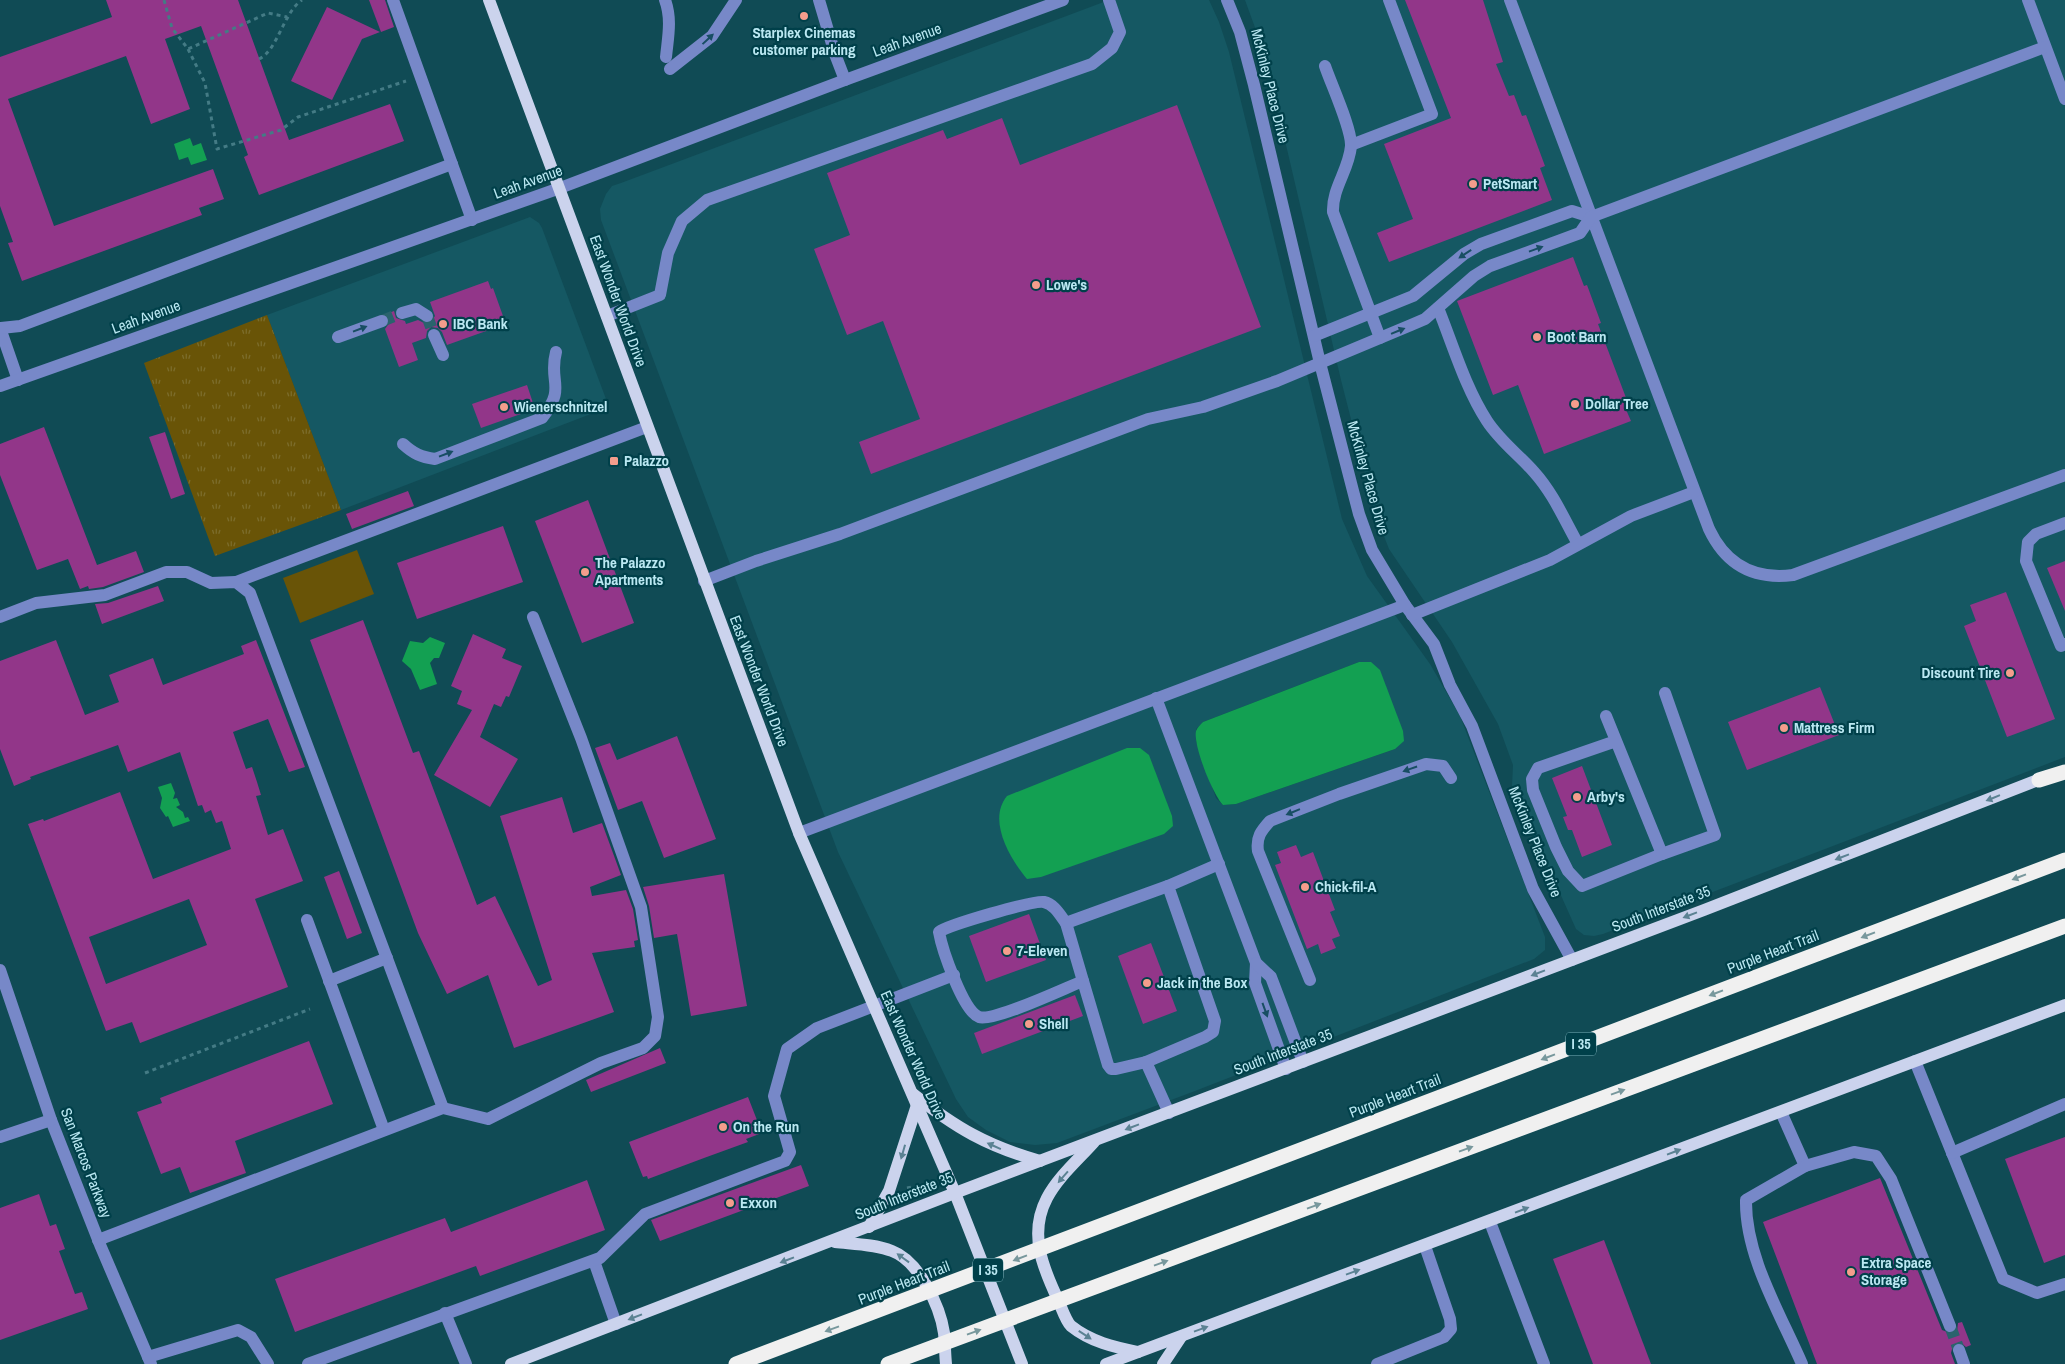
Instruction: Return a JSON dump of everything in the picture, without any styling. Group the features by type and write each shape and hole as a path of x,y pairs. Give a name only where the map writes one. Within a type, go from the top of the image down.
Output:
{"highway":[{"path":"2039,780 2065,771"},
{"name":"Purple Heart Trail","path":"736,1364 2065,860"},
{"path":"892,1363 2065,926"}],"main road":[{"name":"East Wonder World Drive","path":"489,0 799,833 955,1193 1022,1364"},
{"name":"South Interstate 35","path":"511,1364 2039,780"},
{"path":"1106,1364 1426,1246 2065,1005"},
{"path":"911,1093 945,1119 975,1138 1006,1152 1040,1161"},
{"path":"869,1227 889,1191 917,1105"},
{"path":"1095,1140 1058,1182 1047,1198 1036,1233 1043,1270 1070,1325 1098,1343 1138,1352"},
{"path":"832,1242 869,1245 894,1252 915,1267 928,1286 944,1332 946,1364"},
{"path":"1163,1364 1181,1337"}],"street":[{"path":"393,0 472,220"},
{"path":"665,0 669,12 668,63 712,36 736,0"},
{"path":"819,0 845,80"},
{"name":"Leah Avenue","path":"0,386 472,220 1063,0"},
{"path":"607,316 660,296 668,253 682,221 707,200 1092,64 1112,48 1120,32 1109,0"},
{"name":"McKinley Place Drive","path":"1227,0 1240,32 1254,85 1320,363 1359,514 1372,550 1409,610 1434,644 1450,685 1472,726 1533,889 1572,960"},
{"path":"1351,145 1432,114 1389,0"},
{"path":"1510,0 1694,492 1714,540 1731,561 1746,571 1777,578 1814,569 2065,475"},
{"path":"2028,0 2065,99"},
{"path":"704,581 756,560 840,534 1148,419 1203,407 1320,363 1425,319 1474,276 1490,266 1580,233 1592,217 2046,47"},
{"path":"1324,66 1348,128 1351,145 1332,198 1333,212 1380,338"},
{"path":"18,380 0,328 20,326 452,164"},
{"path":"1314,336 1413,296 1464,254 1481,244 1572,210 1592,217"},
{"path":"1438,308 1475,399 1486,420 1499,438 1535,472 1548,490 1578,544"},
{"path":"402,313 416,309 427,316"},
{"path":"338,337 382,321"},
{"path":"434,335 443,354"},
{"path":"403,444 413,453 423,458 435,459 542,418 550,408 557,390 554,360 556,352"},
{"path":"0,617 36,603 105,595 166,572 187,572 211,583 236,582 647,428"},
{"path":"799,833 1156,698 1550,560 1631,516 1694,492"},
{"path":"2064,648 2026,561 2028,542 2036,534 2065,523"},
{"path":"236,582 250,593 443,1108"},
{"path":"98,1240 443,1108 488,1119 601,1064 643,1048 655,1036 658,1017 640,907 580,738 533,617"},
{"path":"1616,741 1538,768 1532,779 1533,790 1546,826 1568,871 1582,886 1715,835 1666,693"},
{"path":"1156,698 1256,963 1255,983 1286,1069"},
{"path":"1606,716 1662,854"},
{"path":"1310,980 1258,850 1259,834 1270,821 1339,794 1426,764 1443,766 1451,778"},
{"path":"1066,923 1168,886 1219,864"},
{"path":"1083,981 1024,1005 985,1018 976,1016 966,1006 939,932 943,929 1025,904 1044,902 1054,907 1066,923 1108,1065 1111,1069 1116,1069 1146,1062 1213,1032 1215,1021 1168,886"},
{"path":"306,920 384,1130"},
{"path":"329,981 387,958"},
{"path":"1256,963 1271,977 1303,1062"},
{"name":"San Marcos Parkway","path":"0,970 51,1120 98,1240 149,1361"},
{"path":"308,1364 445,1313 594,1261 600,1258 645,1214 785,1161 790,1152 774,1096 787,1049 817,1028 954,975"},
{"path":"1915,1061 2003,1280 2037,1294 2065,1284"},
{"path":"1146,1062 1168,1113"},
{"path":"1952,1153 2065,1104"},
{"path":"1781,1112 1805,1166"},
{"path":"1,1135 51,1120"},
{"path":"1802,1364 1752,1249 1746,1218 1746,1200 1805,1166 1854,1152 1876,1156 1891,1179 1950,1326"},
{"path":"1490,1222 1544,1364"},
{"path":"1377,1364 1444,1337 1451,1329 1450,1318 1426,1246"},
{"path":"594,1261 616,1324"},
{"path":"445,1313 466,1364"},
{"path":"149,1361 238,1330 251,1337 268,1364"},
{"path":"1959,1350 1964,1364"}],"path":[{"path":"164,0 172,28 188,49 205,83 217,149 281,130 298,117 420,76"},
{"path":"259,58 267,55 287,17 302,0"},
{"path":"188,49 268,13 287,17"},
{"path":"146,1073 310,1009"},
{"path":"900,1189 921,1185"}],"shaded area":[{"path":"1109,0 1209,0 1229,52 1342,519 1367,576 1430,664 1460,716 1545,937 1545,950 1534,959 1195,1091 1057,1143 1035,1145 1010,1142 986,1130 968,1117 956,1099 838,852 601,220 600,209 606,194 612,186","holes":["1359,662 1395,749 1236,804 1223,805 1216,798 1196,741 1196,729 1203,722"]},
{"path":"1245,0 2065,0 2065,757 1603,934 1594,936 1584,935 1576,929 1512,786 1513,765 1498,724 1452,642 1389,549 1375,513 1341,380 1265,55"},
{"path":"190,138 193,146 201,143 207,160 191,165 188,157 179,160 174,144"},
{"path":"530,217 539,223 542,228 609,407 341,510 267,315"},
{"path":"430,637 445,643 439,658 434,658 430,663 437,684 420,690 411,669 402,661 410,641 423,643"},
{"path":"1359,662 1371,662 1380,670 1403,731 1404,741 1395,749 1236,804 1223,805 1209,781 1198,747 1196,731 1201,724"},
{"path":"1127,748 1140,748 1149,755 1172,816 1173,826 1164,834 1041,877 1027,879 1008,850 1000,828 999,816 1001,806 1007,796"},
{"path":"171,783 175,793 173,799 177,798 180,805 176,807 190,821 173,827 168,816 166,817 160,808 162,798 158,787"}],"green space":[{"path":"267,315 341,510 215,556 144,363"},
{"path":"357,550 374,594 300,623 283,578"}],"building":[{"path":"106,0 238,0 289,140 390,104 404,141 259,195 244,157 248,155 201,26 165,39 190,109 151,124 126,56 8,99 54,226 213,169 224,199 199,208 202,215 22,281 8,243 13,242 0,206 0,57 112,17"},
{"path":"369,0 385,0 394,27 381,32"},
{"name":"PetSmart","path":"1405,0 1483,0 1503,62 1496,64 1509,96 1514,95 1522,116 1526,115 1545,166 1540,168 1552,200 1389,262 1377,233 1413,219 1384,144 1451,118"},
{"path":"327,7 380,32 362,39 332,100 291,81"},
{"name":"Lowe's","path":"1177,105 1261,327 871,474 859,442 920,419 883,321 847,335 814,249 850,235 827,173 943,130 947,139 1002,118 1020,165"},
{"name":"Boot Barn","path":"1573,257 1584,286 1587,285 1601,323 1598,324 1628,403 1624,405 1631,421 1544,454 1518,385 1493,395 1457,301"},
{"name":"IBC Bank","path":"488,281 491,289 493,288 503,316 500,317 503,325 447,345 442,332 438,328 431,327 427,331 426,338 412,343 418,360 399,367 385,329 390,322 386,314 394,311 396,318 405,321 406,324 418,320 426,324 430,323 435,316 430,302"},
{"name":"Wienerschnitzel","path":"527,385 535,409 481,428 472,404"},
{"path":"44,427 97,565 136,551 144,572 103,587 89,589 88,586 80,589 68,559 37,570 0,475 0,444"},
{"path":"165,432 185,494 171,499 149,437"},
{"path":"408,491 414,506 352,529 346,514"},
{"name":"The Palazzo Apartments","path":"588,500 634,623 582,643 535,521"},
{"path":"503,526 523,582 417,619 397,563"},
{"path":"2065,561 2065,611 2047,568"},
{"path":"158,586 164,601 102,624 95,604 108,603"},
{"name":"Discount Tire","path":"2006,592 2055,719 2007,737 1964,626 1976,621 1970,605"},
{"path":"363,620 413,753 419,751 477,905 495,896 538,986 552,980 500,816 562,797 573,833 602,823 621,875 590,887 592,896 626,890 633,909 638,940 634,941 635,947 592,953 614,1012 514,1048 488,975 447,994 418,933 310,640"},
{"path":"473,634 506,649 502,658 522,666 509,697 506,696 501,707 494,704 480,737 518,759 490,807 434,775 472,710 457,704 462,691 451,686"},
{"path":"56,640 85,715 119,702 109,675 153,658 163,685 244,654 241,646 256,640 305,767 289,772 268,719 233,732 246,769 252,767 261,795 256,796 268,835 283,829 303,881 255,899 288,987 140,1043 132,1022 106,1031 28,824 43,819 44,821 120,792 153,879 231,849 222,821 216,823 211,810 205,813 202,805 198,806 180,752 128,772 118,745 30,777 31,779 14,786 0,749 0,661","holes":["189,899 207,945 106,984 89,937"]},
{"name":"Mattress Firm","path":"1820,687 1839,735 1747,770 1728,722"},
{"path":"677,736 716,839 664,858 642,801 618,810 595,748 610,743 617,760"},
{"name":"Arby's","path":"1582,766 1612,845 1582,857 1572,830 1568,830 1563,817 1567,816 1552,778"},
{"name":"Chick-fil-A","path":"1296,845 1301,857 1313,852 1335,910 1330,912 1340,936 1332,939 1336,948 1321,954 1318,944 1307,949 1275,865 1281,863 1277,852"},
{"path":"339,871 362,933 347,939 324,877"},
{"path":"724,874 747,1006 691,1016 677,934 654,938 649,906 643,887"},
{"name":"7-Eleven","path":"1029,914 1046,960 986,982 969,936"},
{"name":"Jack in the Box","path":"1151,943 1177,1011 1143,1024 1118,956"},
{"name":"Shell","path":"1075,995 1083,1016 982,1054 974,1033"},
{"path":"309,1041 333,1104 235,1141 246,1173 190,1193 180,1167 161,1174 137,1112 162,1103 160,1098"},
{"path":"660,1048 666,1063 591,1092 586,1080"},
{"path":"748,1097 762,1133 746,1139 748,1142 648,1179 647,1176 643,1177 629,1142"},
{"path":"2065,1137 2065,1255 2044,1263 2005,1159"},
{"name":"Exxon","path":"801,1165 809,1186 660,1241 651,1220"},
{"name":"Extra Space Storage","path":"1880,1178 1942,1330 1953,1334 1957,1331 1958,1323 1962,1322 1971,1345 1966,1347 1960,1342 1953,1345 1951,1353 1955,1364 1817,1364 1763,1222"},
{"path":"587,1180 605,1230 480,1276 476,1266 295,1332 275,1279 445,1218 451,1232"},
{"path":"39,1194 50,1226 56,1224 65,1249 59,1251 75,1294 82,1292 88,1309 0,1340 0,1208"},
{"path":"1604,1240 1651,1364 1593,1364 1553,1259"}],"tunnel":[{"path":"382,321 402,313"},
{"path":"427,316 434,335"},
{"path":"1950,1326 1959,1350"}],"place":[{"name":"Starplex Cinemas customer parking","path":"804,16"},
{"name":"PetSmart","path":"1473,184"},
{"name":"Lowe's","path":"1036,285"},
{"name":"IBC Bank","path":"443,324"},
{"name":"Boot Barn","path":"1537,337"},
{"name":"Dollar Tree","path":"1575,404"},
{"name":"Wienerschnitzel","path":"504,407"},
{"name":"Palazzo","path":"614,461"},
{"name":"The Palazzo Apartments","path":"585,572"},
{"name":"Discount Tire","path":"2010,673"},
{"name":"Mattress Firm","path":"1784,728"},
{"name":"Arby's","path":"1577,797"},
{"name":"Chick-fil-A","path":"1305,887"},
{"name":"7-Eleven","path":"1007,951"},
{"name":"Jack in the Box","path":"1147,983"},
{"name":"Shell","path":"1029,1024"},
{"name":"On the Run","path":"723,1127"},
{"name":"Exxon","path":"730,1203"},
{"name":"Extra Space Storage","path":"1851,1272"}]}
